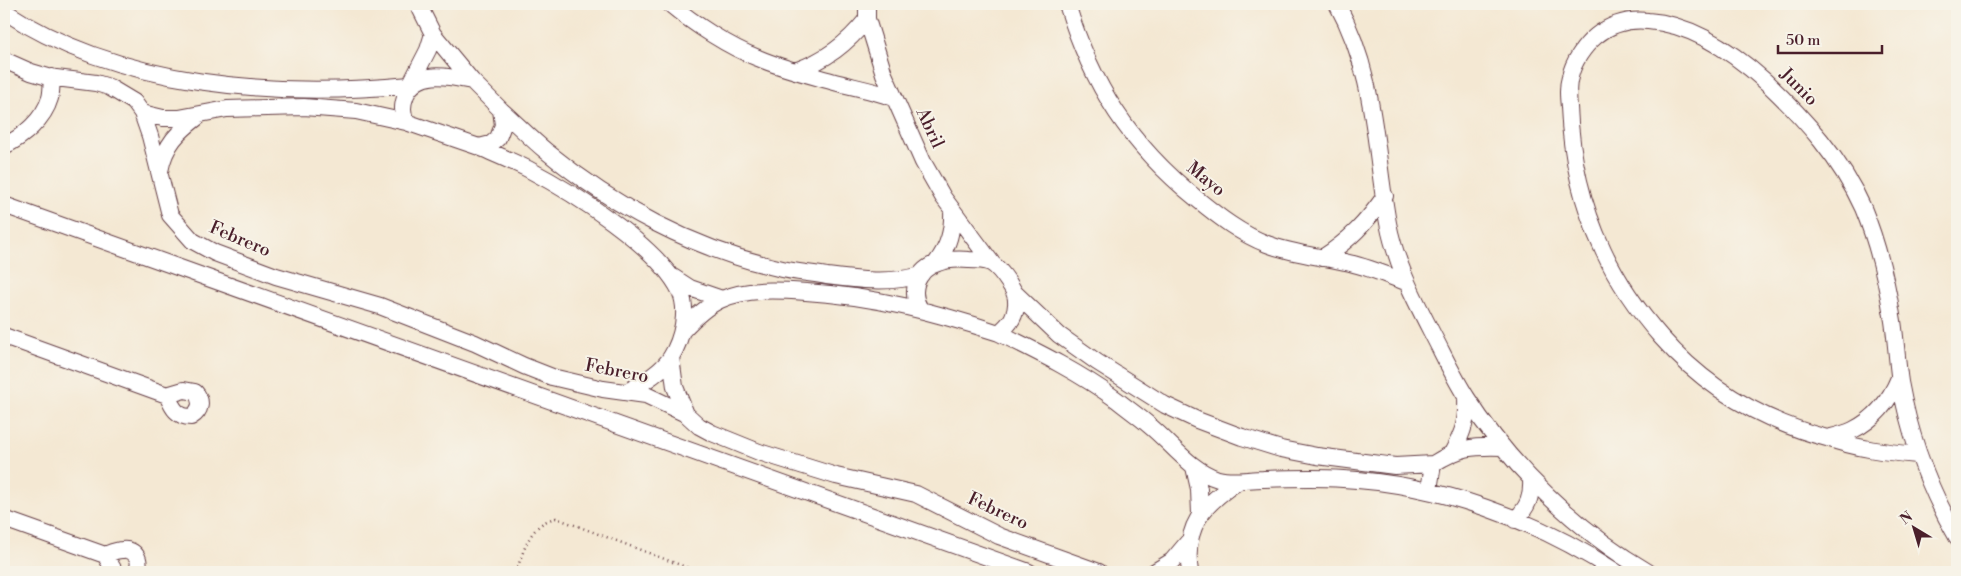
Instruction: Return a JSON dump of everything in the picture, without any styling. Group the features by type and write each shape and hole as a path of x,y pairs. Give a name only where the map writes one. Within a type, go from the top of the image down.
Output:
{"street":[{"path":"418,4 433,34 472,80 544,150 622,205 646,219 729,254 778,268 850,279 890,280 910,278 921,274 936,263 945,250 951,233 952,209"},
{"path":"670,4 731,45 755,57 795,71 894,98"},
{"name":"Mayo","path":"1067,4 1085,57 1105,96 1121,120 1159,166 1204,205 1250,236 1288,252 1364,267 1406,282"},
{"path":"1337,4 1358,50 1367,83 1375,123 1388,223 1396,256 1406,282 1466,397 1503,447 1531,480 1604,542 1648,572"},
{"path":"795,71 816,64 836,51 858,31 867,11"},
{"name":"Abril","path":"867,11 884,74 926,168 952,209 992,264"},
{"path":"5,14 91,54 167,76 253,88 360,90 410,86 423,78 436,76 472,80"},
{"name":"Junio","path":"1918,455 1877,452 1850,446 1796,430 1771,420 1743,404 1705,378 1661,336 1619,279 1604,253 1590,221 1570,134 1569,80 1573,66 1590,41 1603,30 1618,23 1632,20 1671,25 1691,32 1736,57 1800,116 1833,156 1863,208 1876,245 1886,284 1906,411 1918,455 1957,537"},
{"path":"406,122 403,114 403,102 428,50 433,34"},
{"path":"4,60 30,72 52,78 96,83 113,89 134,102 142,113 163,118 179,118 227,109 304,107 356,112 406,122 479,147 527,168 604,217 634,240 669,274 690,288 722,299"},
{"path":"113,89 122,64"},
{"path":"4,146 14,141 32,126 50,97 52,78"},
{"path":"226,84 227,109"},
{"path":"479,147 491,144 498,138 503,125 502,110"},
{"name":"Febrero","path":"142,113 150,136 170,215 193,241 214,253 276,276 380,306 476,343 552,377 603,389 646,395 686,414 699,426 712,433 759,452 836,476 916,494 999,536 1099,572"},
{"path":"159,176 163,156 172,140 184,127 203,113"},
{"path":"1322,258 1351,237 1367,222 1385,196"},
{"path":"4,205 1029,572"},
{"path":"634,240 640,225 646,219"},
{"path":"936,263 954,259 980,260 992,264 1005,277 1016,294 1059,335 1112,372 1165,405 1242,437 1297,453 1395,466 1433,464 1453,451 1478,446 1503,447"},
{"path":"778,268 779,290"},
{"path":"627,392 650,377 671,358 682,331 684,309 680,293 669,274"},
{"path":"920,309 915,300 915,289 921,274"},
{"path":"682,331 697,315 712,304 722,299 752,292 779,290 871,298 920,309 999,333 1059,363 1116,400 1150,426 1194,468 1221,480 1344,479 1429,490 1515,520 1583,552 1616,572"},
{"path":"999,333 1008,326 1016,311 1016,294"},
{"path":"4,336 167,395"},
{"path":"671,358 675,387 686,414"},
{"path":"1827,438 1852,431 1866,422 1886,403 1900,378"},
{"path":"1453,451 1462,435 1467,417 1466,397"},
{"path":"1150,426 1165,405"},
{"path":"1296,478 1297,453"},
{"path":"1429,490 1433,464"},
{"path":"1194,468 1199,489 1200,514"},
{"path":"1515,520 1526,509 1532,494 1531,480"},
{"path":"1154,572 1172,560 1188,542 1200,514 1225,490 1239,481"},
{"path":"4,519 105,555 122,550 134,552 139,562 136,572"},
{"path":"1188,542 1190,572"},
{"path":"105,555 115,572"}],"path":[{"path":"516,572 526,545 535,529 547,520 556,518 699,572"}]}
